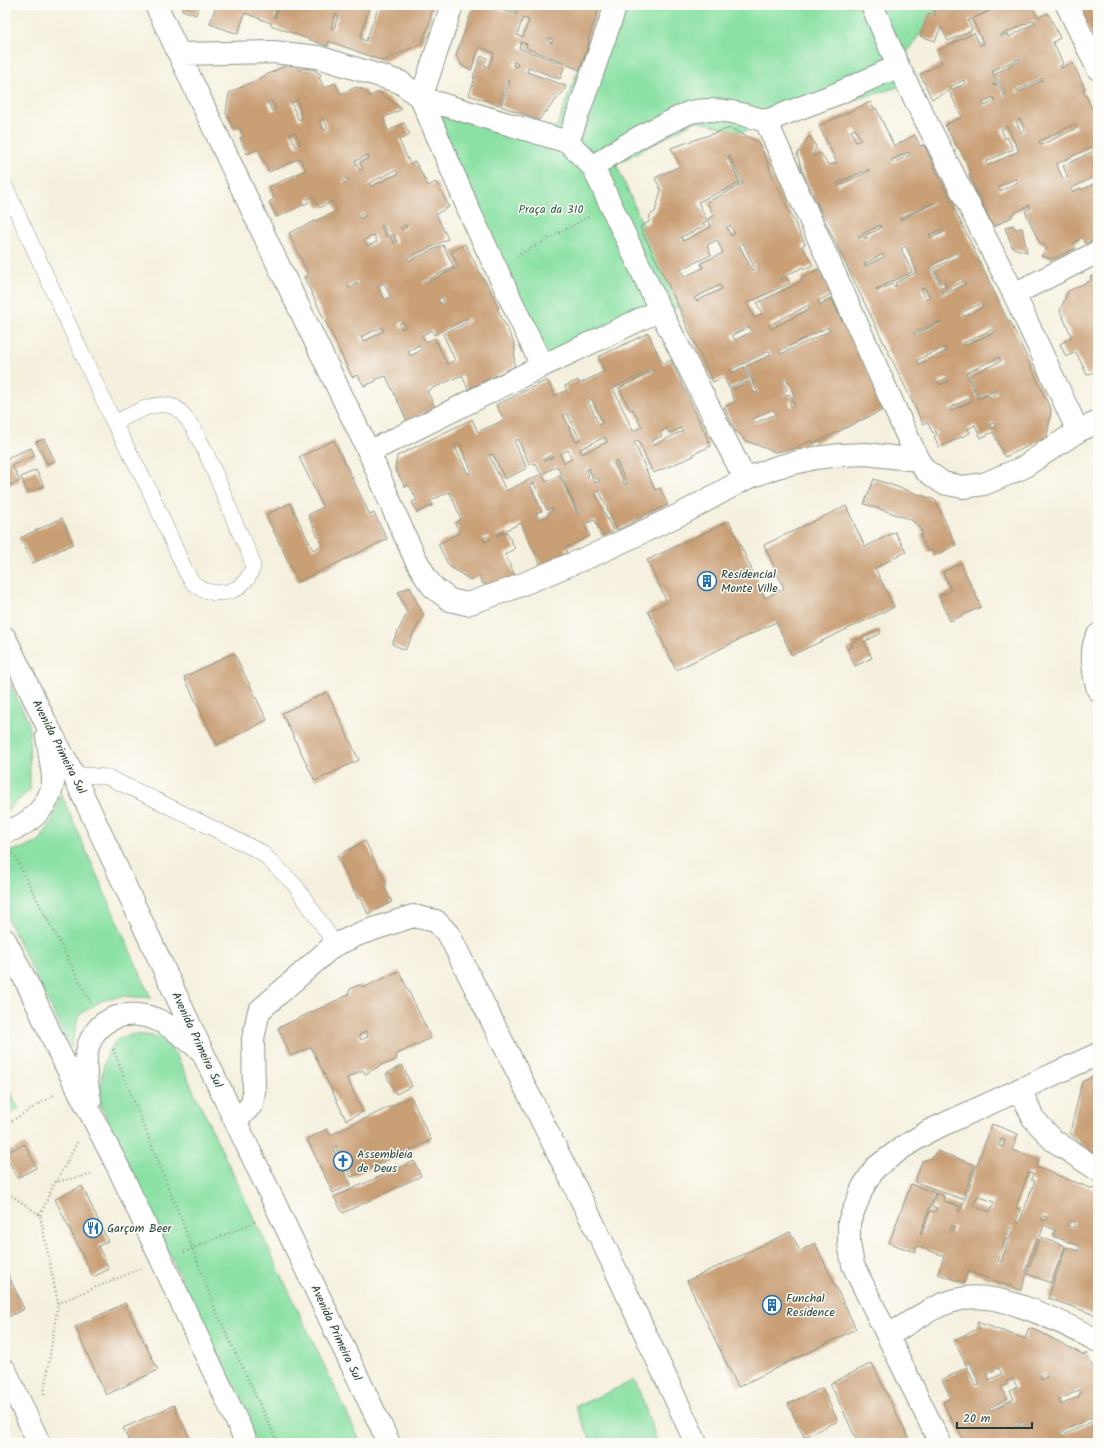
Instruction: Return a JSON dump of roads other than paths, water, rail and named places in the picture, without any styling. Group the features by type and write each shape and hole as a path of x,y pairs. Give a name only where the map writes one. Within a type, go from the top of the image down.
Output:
{"street":[{"path":"156,5 272,252 369,452 400,525 427,579 442,595 457,602 467,604 511,589 598,553 685,512 745,479 777,467 816,458 841,455 866,454 918,460"},
{"path":"452,5 422,98 471,215 542,366"},
{"path":"568,142 616,5"},
{"path":"872,5 898,66 1014,294 1078,431"},
{"path":"1067,5 1098,69"},
{"path":"179,54 272,52 318,57 400,82 422,98 568,142 593,167 660,310 745,479"},
{"path":"593,167 651,130 691,112 715,110 742,113 766,121 839,93 898,66"},
{"path":"766,121 918,460 925,470 943,483 963,487 984,484 1022,468 1078,431 1098,422"},
{"path":"1014,294 1098,252"},
{"path":"369,452 542,366 660,310"},
{"path":"1098,635 1096,637 1093,652 1094,672 1098,690"},
{"name":"Avenida Primeira Sul","path":"5,638 45,721 73,774 202,1051 389,1443"},
{"path":"5,832 25,824 39,813 48,798 53,783 45,721"},
{"path":"236,1121 252,1104 254,1091 253,1039 259,1011 333,946 358,934 413,916 436,921 449,935 606,1249 696,1443"},
{"path":"5,940 29,987 58,1050 119,1169 247,1443"},
{"path":"92,1116 85,1060 93,1034 102,1024 122,1015 135,1014 145,1016 161,1022 183,1036 202,1051"},
{"path":"940,1443 853,1265 849,1243 849,1222 863,1187 875,1168 902,1148 929,1131 1098,1054"},
{"path":"1020,1089 1033,1118 1052,1140 1098,1170"},
{"path":"888,1336 921,1314 948,1302 979,1297 1003,1301 1029,1309 1069,1325 1098,1341"},
{"path":"5,1370 39,1443"}],"lane":[{"path":"5,186 114,423 148,487 184,570 193,583 203,590 214,593 228,592 238,588 248,578 253,567 251,558 199,440 182,413 174,407 147,407 114,423"},
{"path":"73,774 107,778 148,796 260,852 295,885 329,936 333,946"}],"place":[{"name":"Residencial Monte Ville","path":"707,581"},
{"name":"Assembleia de Deus","path":"343,1161"},
{"name":"Garçom Beer","path":"93,1228"},
{"name":"Funchal Residence","path":"772,1305"}],"park label":[{"name":"Praça da 310","path":"551,209"}]}
